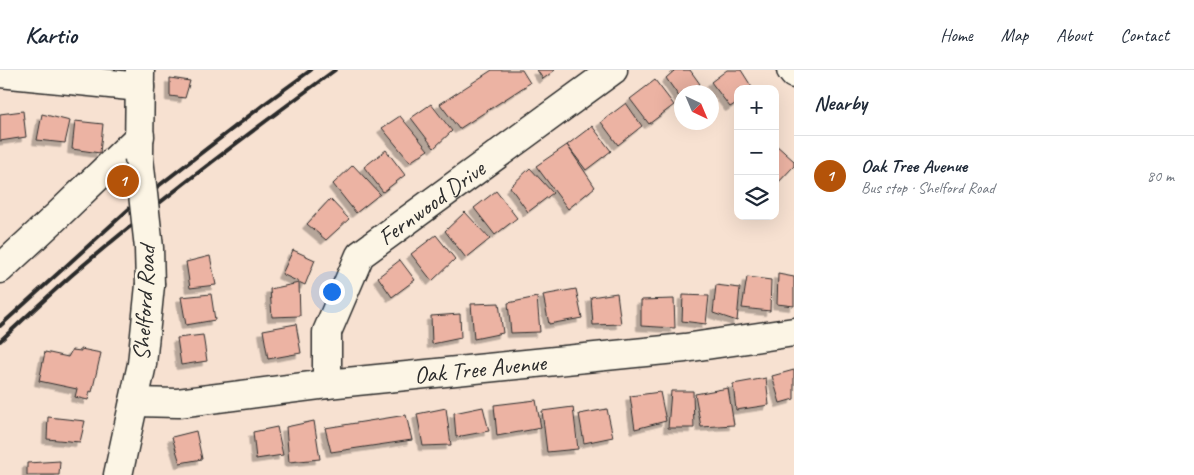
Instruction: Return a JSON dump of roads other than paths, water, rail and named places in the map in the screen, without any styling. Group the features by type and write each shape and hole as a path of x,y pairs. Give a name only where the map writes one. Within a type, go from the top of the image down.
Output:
{"street":[{"name":"Fernwood Drive","path":"327,384 327,332 360,255 613,70"},
{"path":"791,70 794,74"},
{"path":"0,73 140,78"},
{"name":"Shelford Road","path":"118,475 142,364 150,285 149,248 139,147 140,78"},
{"path":"0,268 58,215 139,147"},
{"name":"Oak Tree Avenue","path":"134,402 178,403 327,384 685,348 794,332"}],"railway":[{"path":"0,326 130,208 311,70"},
{"path":"0,341 73,274 169,195 335,70"}],"place":[{"name":"Oak Tree Avenue","path":"123,181"}]}
